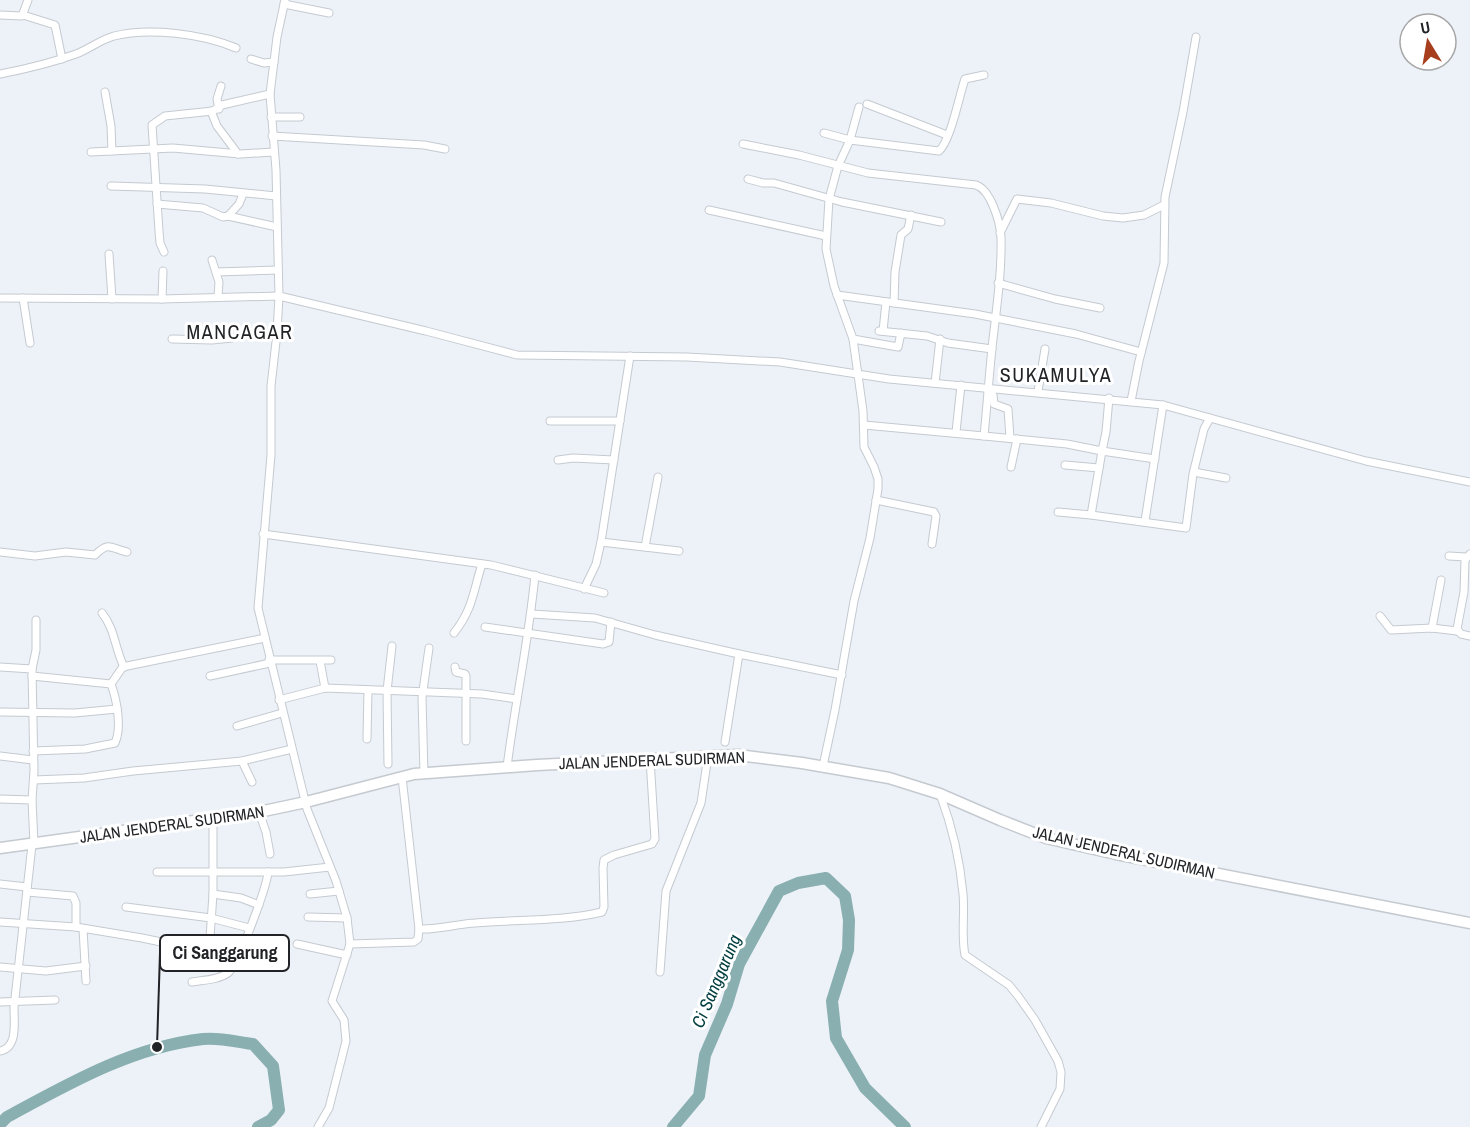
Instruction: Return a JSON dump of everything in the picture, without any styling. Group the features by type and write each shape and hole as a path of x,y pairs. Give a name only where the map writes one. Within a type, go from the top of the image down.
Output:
{"main road":[{"name":"JALAN JENDERAL SUDIRMAN","path":"0,849 213,820 306,802 402,777 424,774 708,756 764,757 890,778 940,794 1046,838 1116,854 1470,923"}],"street":[{"path":"23,15 28,0"},
{"path":"318,1127 332,1102 346,1041 344,1020 332,1001 350,944 347,918 306,802 282,713 258,608 271,454 271,386 278,333 279,296 270,94 284,2 329,13"},
{"path":"0,15 20,17 23,15 55,25 62,59"},
{"path":"0,74 62,59 108,38 138,33 206,38 236,48"},
{"path":"1131,401 1164,263 1164,205 1196,37"},
{"path":"251,59 264,63 274,62"},
{"path":"824,134 936,153 944,147 965,79 984,75"},
{"path":"221,86 215,110 218,126 241,154"},
{"path":"105,92 111,126 112,151"},
{"path":"164,252 160,243 152,124 159,118 215,110 222,105 270,94"},
{"path":"867,104 947,135"},
{"path":"823,766 842,675 854,601 870,538 878,479 865,452 864,424 853,339 827,262 826,236 829,199 859,107"},
{"path":"271,117 300,117"},
{"path":"272,136 424,145 445,149"},
{"path":"743,144 894,177 945,181 981,187 988,193 1000,233 998,283 984,436"},
{"path":"91,152 153,148 195,149 241,154 274,152"},
{"path":"748,179 774,183 829,199 941,222"},
{"path":"111,186 157,186 276,196"},
{"path":"224,216 239,204 240,193"},
{"path":"1000,233 1017,199 1051,203 1103,216 1123,218 1144,216 1164,205"},
{"path":"157,204 203,208 224,216 277,227"},
{"path":"709,210 826,236"},
{"path":"911,215 908,229 901,234 890,303 881,331 992,348"},
{"path":"110,254 112,299"},
{"path":"212,260 219,272 218,297"},
{"path":"219,272 278,270"},
{"path":"162,299 163,271"},
{"path":"998,283 1055,299 1100,308"},
{"path":"837,295 995,318 1076,334 1141,352"},
{"path":"0,298 162,299 279,296 517,355 630,356 780,362 857,375 988,389 1108,398 1163,405 1366,461 1470,482"},
{"path":"22,298 30,343"},
{"path":"172,339 212,340 232,338 252,332 278,333"},
{"path":"853,339 898,347 901,333"},
{"path":"935,383 940,339"},
{"path":"1038,392 1045,349"},
{"path":"584,589 596,564 601,542 630,356"},
{"path":"956,432 961,385"},
{"path":"988,389 993,395 994,404 1008,409 1013,438 1011,467"},
{"path":"1091,515 1106,432 1108,398"},
{"path":"1145,521 1163,405"},
{"path":"1058,512 1145,521 1186,528 1194,472 1204,429 1210,418"},
{"path":"550,421 620,421"},
{"path":"864,424 1067,444 1155,459"},
{"path":"558,460 573,458 614,460"},
{"path":"1065,465 1099,468"},
{"path":"1194,472 1226,478"},
{"path":"645,547 658,477"},
{"path":"876,500 934,512 936,516 932,544"},
{"path":"263,534 482,564 604,593"},
{"path":"601,542 678,551"},
{"path":"0,552 35,556 66,552 95,555 101,548 107,546 127,552"},
{"path":"1449,556 1468,555 1457,631"},
{"path":"454,633 466,618 471,607 482,564"},
{"path":"507,767 532,614 535,575"},
{"path":"1432,628 1441,580"},
{"path":"102,613 112,627 124,667"},
{"path":"532,614 611,621 655,635 842,675"},
{"path":"1380,616 1391,630 1432,628 1457,631 1470,636"},
{"path":"0,1051 11,1045 33,844 32,673 36,650 36,620"},
{"path":"485,627 603,644 609,642 611,621"},
{"path":"507,767 528,632"},
{"path":"111,684 124,667 265,638"},
{"path":"388,764 387,691 392,646"},
{"path":"424,774 423,692 429,648"},
{"path":"725,742 740,654"},
{"path":"210,676 270,661 331,660"},
{"path":"320,661 325,688"},
{"path":"455,667 456,672 466,676 466,741"},
{"path":"0,668 111,684"},
{"path":"33,751 85,749 113,744 117,738 117,709 111,684"},
{"path":"279,700 325,688 467,694 517,699"},
{"path":"366,740 368,690"},
{"path":"0,712 75,713 117,709"},
{"path":"237,726 282,713"},
{"path":"34,780 84,778 133,771 246,761 292,749"},
{"path":"0,756 33,760"},
{"path":"660,972 666,891 701,803 708,756"},
{"path":"419,929 434,930 474,922 537,921 602,912 604,907 604,860 652,844 655,839 650,759"},
{"path":"246,761 252,782"},
{"path":"350,944 414,942 418,939 419,929 402,777"},
{"path":"940,794 950,822 961,880 965,955 1009,985 1038,1025 1060,1066 1060,1089 1041,1127"},
{"path":"0,799 32,800"},
{"path":"262,811 270,854"},
{"path":"208,952 213,894 213,820"},
{"path":"157,872 269,872 330,867"},
{"path":"192,982 225,974 232,970 259,905 269,872"},
{"path":"0,884 73,896 86,966 86,981"},
{"path":"310,894 339,891"},
{"path":"213,894 241,898 259,905"},
{"path":"126,907 211,918 249,928"},
{"path":"308,917 347,918"},
{"path":"0,922 79,928 150,939 224,955 237,961"},
{"path":"297,944 347,954"},
{"path":"0,967 46,971 86,966"},
{"path":"0,1002 55,1000"}],"waterway":[{"name":"Ci Sanggarung","path":"673,1127 699,1096 705,1055 727,1004 739,964 779,891 798,883 826,878 845,896 849,920 848,950 832,1001 836,1038 865,1088 905,1127"},
{"name":"Ci Sanggarung","path":"0,1124 7,1117 53,1092 126,1058 177,1043 222,1039 253,1044 273,1066 279,1110 271,1120 258,1127"}],"place":[{"name":"Ci Sanggarung","path":"157,1047"}],"district":[{"name":"MANCAGAR","path":"240,331"},
{"name":"SUKAMULYA","path":"1056,374"}]}
